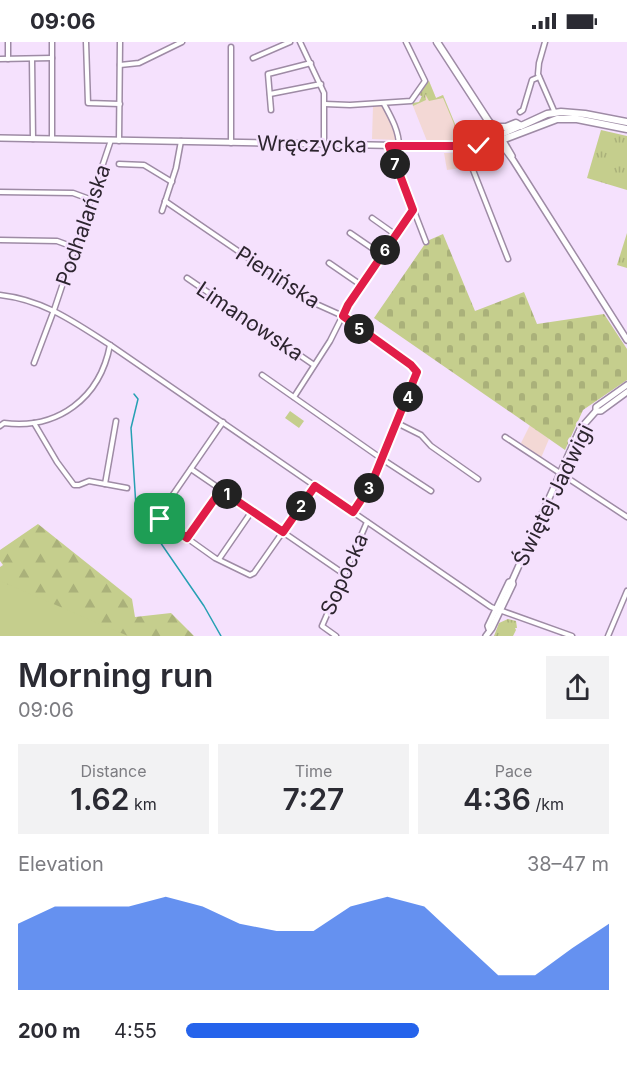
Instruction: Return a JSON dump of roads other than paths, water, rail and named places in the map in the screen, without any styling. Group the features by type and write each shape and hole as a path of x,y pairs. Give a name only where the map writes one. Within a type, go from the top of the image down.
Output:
{"main road":[{"path":"437,42 489,122 495,127 500,140"},
{"path":"495,127 506,127 516,123 521,126 556,116 578,113 627,122"},
{"path":"500,140 556,116 627,129"},
{"path":"489,122 489,126 513,157 627,340"},
{"name":"Wręczycka","path":"0,138 465,147 500,140 521,126"},
{"name":"Świętej Jadwigi","path":"486,636 513,584 512,581 580,429 596,411 596,407 627,385"},
{"name":"Świętej Jadwigi","path":"596,411 601,411 627,392"}],"street":[{"path":"8,42 8,59"},
{"path":"52,42 52,139"},
{"path":"86,42 88,103 120,104"},
{"path":"119,141 120,42"},
{"path":"120,65 139,63 181,42"},
{"path":"253,58 290,42"},
{"path":"300,42 321,84 325,104 324,144"},
{"path":"325,104 384,104 411,101 425,81 406,42"},
{"path":"545,42 537,69 556,116"},
{"name":"Wręczycka","path":"231,47 231,143"},
{"path":"0,59 52,58"},
{"path":"32,59 33,139"},
{"path":"271,110 268,74 311,63"},
{"path":"520,112 523,110 532,80 539,77"},
{"path":"270,94 321,84"},
{"path":"384,104 392,118 399,146"},
{"name":"Podhalańska","path":"34,363 111,140"},
{"path":"162,211 180,155 181,141"},
{"path":"389,146 426,242"},
{"path":"465,147 508,259"},
{"path":"119,165 144,165 172,182"},
{"path":"0,192 73,193 92,200"},
{"name":"Pienińska","path":"165,201 314,303 343,316 416,369 416,375 397,423"},
{"path":"294,398 330,341 361,285 413,210"},
{"path":"372,218 396,235"},
{"path":"350,233 382,255"},
{"path":"0,240 57,241 75,248"},
{"path":"328,263 361,285"},
{"name":"Limanowska","path":"187,278 314,365"},
{"path":"0,295 26,300 54,310 110,345 499,610 572,636"},
{"path":"0,426 4,423 19,425 34,423 64,412 85,398 98,379 110,345"},
{"path":"262,375 431,491"},
{"path":"105,484 116,421"},
{"path":"223,422 159,515 163,521 215,558 250,574 254,573 315,486"},
{"path":"34,423 57,462 74,485 79,486 88,481 127,488"},
{"path":"353,512 371,485 397,423 421,435 432,446 478,479"},
{"path":"505,437 627,517"},
{"path":"191,469 344,574"},
{"path":"187,538 221,490"},
{"path":"219,559 252,511"},
{"name":"Sopocka","path":"336,636 322,626 367,522"},
{"path":"608,636 627,591"}],"waterway":[{"path":"134,394 138,399 131,428 136,507 204,606 221,636"}]}
